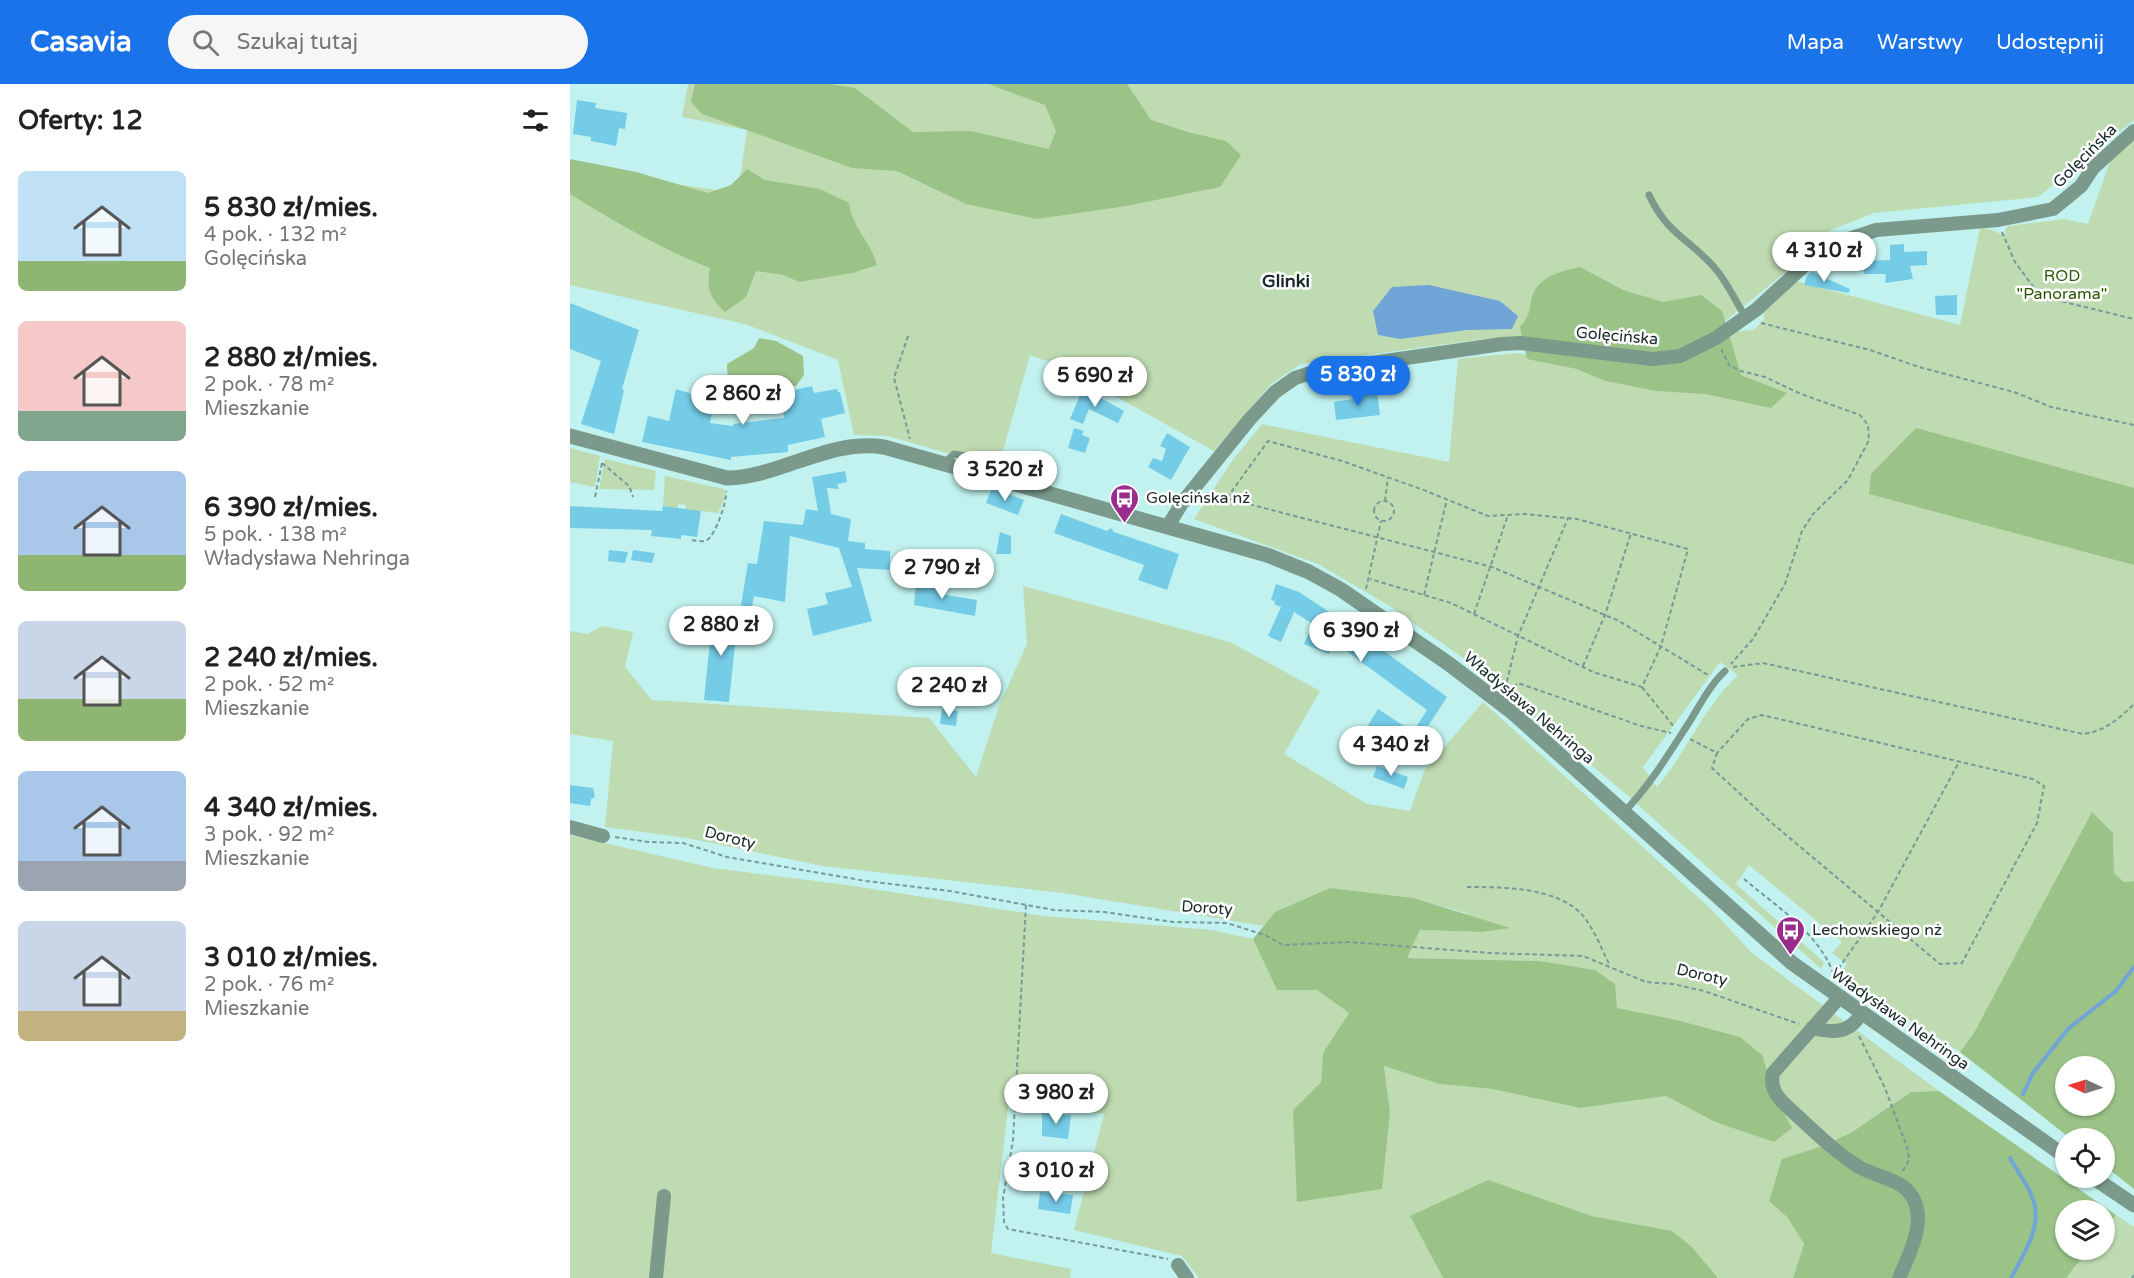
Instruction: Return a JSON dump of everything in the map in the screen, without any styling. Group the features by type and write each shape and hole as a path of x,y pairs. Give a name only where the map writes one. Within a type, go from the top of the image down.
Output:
{"street":[{"name":"Golęcińska","path":"1168,526 1178,508 1249,420 1275,392 1295,378 1317,371 1502,344 1521,343 1652,359 1680,356 1716,338 1808,262 1837,243 1876,230 1998,220 2053,209 2081,186 2093,168 2134,130"},
{"name":"Władysława Nehringa","path":"570,436 727,478 754,474 851,447 877,446 1168,526 1274,557 1309,572 1340,589 1488,693 1774,949 1839,998 1858,1019 2055,1150"},
{"path":"570,827 603,836"},
{"path":"1839,998 1773,1073 1772,1085 1780,1100 1836,1152 1865,1171 1905,1189 1915,1209 1917,1225 1912,1249 1899,1278"},
{"path":"1812,1028 1829,1032 1845,1030 1858,1019"},
{"path":"2109,1188 2134,1205"},
{"path":"656,1278 664,1196"},
{"path":"1178,1265 1187,1278"}],"lane":[{"path":"1648,195 1667,226 1711,263 1727,282 1745,316"},
{"path":"1623,813 1634,802 1681,735 1716,679 1725,671"}],"path":[{"path":"1998,220 2004,240 2015,262 2040,296 2134,319"},
{"path":"1745,316 1756,322 1870,350 1919,367 2013,392 2050,407 2134,425"},
{"path":"907,453 911,443 894,378 908,336"},
{"path":"1716,338 1729,365 1860,415 1868,425 1869,440 1848,480 1813,514 1802,531 1785,584 1770,612 1754,639 1725,671"},
{"path":"1227,498 1268,441 1342,461 1488,516 1568,518 1688,549 1661,646 1642,687"},
{"path":"595,497 604,455"},
{"path":"602,463 629,486 633,497"},
{"path":"1385,501 1388,477"},
{"path":"693,540 708,540 719,521 728,495 726,488 722,487"},
{"path":"1194,490 1492,567 1605,615 1716,679"},
{"path":"1424,595 1447,499"},
{"path":"1385,501 1391,504 1394,513 1388,521 1381,521 1376,517 1374,508 1385,501"},
{"path":"1474,614 1508,515"},
{"path":"1568,518 1518,636 1504,694 1518,683 1641,726 1681,735"},
{"path":"1364,595 1370,579 1381,521"},
{"path":"1583,667 1605,615 1631,534"},
{"path":"1370,579 1451,603 1583,667 1642,687 1681,735"},
{"path":"1725,671 1749,663 1763,663 2083,734 2096,732 2108,726 2134,704"},
{"path":"1762,715 1959,762 2033,779 2044,786 2037,823 1962,963 1940,964 1773,824 1712,768 1718,753 1748,719 1762,715"},
{"path":"1692,740 1718,753"},
{"path":"1834,975 1878,912 1959,762"},
{"name":"Doroty","path":"603,836 648,842 683,843 727,857 1054,910 1104,912 1173,922 1227,923 1265,935 1283,945 1348,942 1490,953 1583,956 1646,982 1673,984 1704,991 1812,1028"},
{"path":"1744,879 1814,939 1829,959 1839,998"},
{"path":"1467,886 1491,887 1561,898 1584,918 1610,966"},
{"path":"1026,905 1013,1140 1003,1198 1004,1222 1008,1229 1165,1256 1178,1265"},
{"path":"1858,1019 1908,1150 1909,1160 1897,1184"}],"green space":[{"path":"688,84 2134,84 2134,120 2038,197 1874,213 1829,231 1829,237 1697,344 1484,339 1301,364 1271,384 1214,451 1061,366 1030,355 998,468 888,436 854,435 838,360 745,324 570,285 570,169 738,193 747,130 682,117"},
{"path":"695,84 829,84 855,88 913,132 971,131 1049,149 1056,131 1045,105 989,84 1127,84 1151,120 1226,141 1241,155 1220,187 1126,206 1037,219 966,204 897,171 852,168 702,114 691,102"},
{"name":"ROD \"Panorama\"","path":"2134,139 2134,881 2124,882 2114,873 2113,833 1960,1052 1839,975 1847,964 1832,953 1842,942 1749,865 1736,884 1824,962 1821,969 1627,795 1466,660 1388,605 1318,564 1194,519 1232,461 1262,424 1449,462 1458,359 1516,353 1601,364 1707,360 1737,331 1754,330 1764,319 1763,309 1796,281 1960,325 1980,228 2006,234 2005,230 2008,226 2064,219 2088,224 2111,159","holes":["1720,662 1738,675 1715,701 1657,787 1643,767"]},
{"path":"570,159 636,172 708,193 731,185 747,169 765,180 820,189 849,203 854,220 871,249 877,265 852,273 799,282 784,275 756,271 746,297 725,312 710,293 710,268 638,234 570,194"},
{"path":"1580,267 1623,290 1663,302 1701,295 1722,311 1741,375 1787,393 1771,408 1705,394 1657,391 1605,381 1577,369 1527,359 1520,327 1529,313 1534,292 1542,281 1560,272"},
{"path":"759,338 776,341 803,356 804,375 796,386 740,390 728,385 727,364 754,348"},
{"path":"1916,428 2134,488 2134,565 1869,494 1871,474"},
{"path":"570,448 600,456 595,487 570,482"},
{"path":"605,459 656,471 654,490 599,489"},
{"path":"665,476 724,489 726,496 718,513 686,509 686,505 678,504 678,508 663,506"},
{"path":"1023,586 1230,642 1320,691 1284,754 1367,804 1410,811 1424,771 1483,702 1711,909 1752,953 1939,1091 1911,1092 1852,1132 1823,1146 1769,1200 1788,1218 1804,1244 1793,1278 1718,1278 1691,1247 1672,1231 1592,1216 1488,1181 1410,1216 1443,1278 1199,1278 1182,1256 1074,1230 1104,1114 1009,1100 991,1253 1071,1269 1070,1278 570,1278 570,835 713,868 847,885 1044,916 1212,930 1253,939 1277,990 1317,990 1349,1013 1323,1053 1321,1082 1293,1110 1390,1112 1384,1066 1439,1084 1492,1089 1580,1108 1666,1096 1715,1122 1774,1142 1740,1037 1677,1020 1616,1008 1595,970 1540,961 1406,958 1420,930 1481,932 1466,913 1414,898 1330,888 1275,912 1264,926 1063,893 823,866 687,838 605,827 613,741 570,734 570,631 588,634 602,626 633,632 625,667 652,700 929,718 976,777 999,706 1027,644"},
{"path":"2092,812 2113,833 2114,873 2124,882 2134,881 2134,1189 2115,1174 2115,1128 2057,1128 1960,1052 1975,1031"},
{"path":"1330,888 1414,898 1510,928 1481,932 1420,930 1407,958 1540,961 1595,970 1615,984 1617,1008 1677,1020 1740,1037 1762,1055 1775,1096 1792,1128 1774,1142 1715,1122 1666,1096 1580,1108 1492,1089 1439,1084 1384,1066 1390,1112 1382,1189 1297,1202 1293,1110 1321,1082 1323,1053 1349,1013 1317,990 1277,990 1253,939 1275,912"},
{"path":"1939,1091 2055,1172 2055,1188 2077,1188 2095,1200 2055,1200 2055,1260 2080,1260 2066,1278 1793,1278 1804,1244 1788,1218 1769,1201 1782,1159 1823,1146 1852,1132 1911,1092"},
{"path":"1488,1180 1592,1216 1672,1231 1691,1246 1718,1278 1443,1278 1410,1216"},
{"path":"2115,1216 2134,1227 2134,1278 2066,1278 2080,1260 2115,1260"}],"water":[{"path":"1429,285 1500,301 1518,316 1512,329 1467,330 1400,339 1378,335 1373,311 1392,287"}],"building":[{"path":"577,100 596,103 595,108 627,113 625,129 619,128 616,146 591,141 591,137 573,134"},
{"path":"1904,244 1904,252 1927,251 1927,265 1910,266 1913,279 1885,283 1886,274 1864,274 1864,261 1890,260 1890,245"},
{"path":"1812,272 1850,289 1849,293 1804,285 1807,276"},
{"path":"1957,295 1957,315 1936,315 1935,296"},
{"path":"570,303 639,330 622,389 624,390 614,434 581,424 601,361 570,349"},
{"path":"812,386 814,393 837,389 840,392 845,413 821,419 825,437 788,445 788,452 731,457 731,460 642,442 648,416 669,421 676,389 709,399 706,412 712,414 710,423 733,426 733,424 784,418 781,393"},
{"path":"1083,388 1124,411 1118,423 1089,409 1083,424 1070,419"},
{"path":"1377,390 1380,415 1336,420 1334,402 1359,398 1358,393"},
{"path":"1074,428 1084,431 1082,435 1090,438 1085,453 1068,448"},
{"path":"1167,433 1190,447 1171,480 1148,467 1153,458 1162,461 1166,449 1160,446"},
{"path":"845,471 847,482 837,484 839,489 827,488 831,514 851,519 848,541 865,543 865,549 890,551 890,570 857,568 872,621 813,636 807,609 828,604 825,593 852,587 839,548 790,536 785,602 754,596 752,607 741,605 748,563 757,564 764,521 803,525 806,509 818,511 812,477"},
{"path":"992,488 1024,500 1018,515 986,503"},
{"path":"570,506 662,511 663,506 701,511 697,537 681,535 681,539 651,536 652,530 570,528"},
{"path":"1061,514 1107,531 1111,528 1114,532 1179,554 1167,590 1138,580 1144,565 1054,533"},
{"path":"1000,532 1011,536 1011,554 996,554"},
{"path":"609,550 628,552 625,563 608,561"},
{"path":"633,550 655,553 652,563 631,560"},
{"path":"916,581 941,584 940,594 977,600 975,616 914,605"},
{"path":"1276,584 1299,592 1340,619 1447,697 1406,760 1399,755 1402,749 1367,727 1378,709 1413,732 1427,710 1334,642 1329,654 1304,644 1313,624 1294,612 1281,642 1268,636 1281,607 1271,600"},
{"path":"713,612 738,615 729,702 704,700"},
{"path":"942,709 958,711 956,726 940,724"},
{"path":"1377,766 1408,777 1404,789 1373,777"},
{"path":"570,785 593,788 595,797 591,799 590,806 570,803"},
{"path":"1042,1112 1071,1115 1068,1139 1042,1136"},
{"path":"1040,1192 1073,1195 1070,1214 1038,1209"}],"waterway":[{"path":"2023,1094 2033,1073 2068,1029 2116,991 2134,967"},
{"path":"2010,1158 2033,1199 2035,1209 2034,1230 2011,1278"}],"place":[{"name":"Golęcińska nż","path":"1125,524"},
{"name":"Lechowskiego nż","path":"1791,956"}],"district":[{"name":"Glinki","path":"1286,281"}]}
